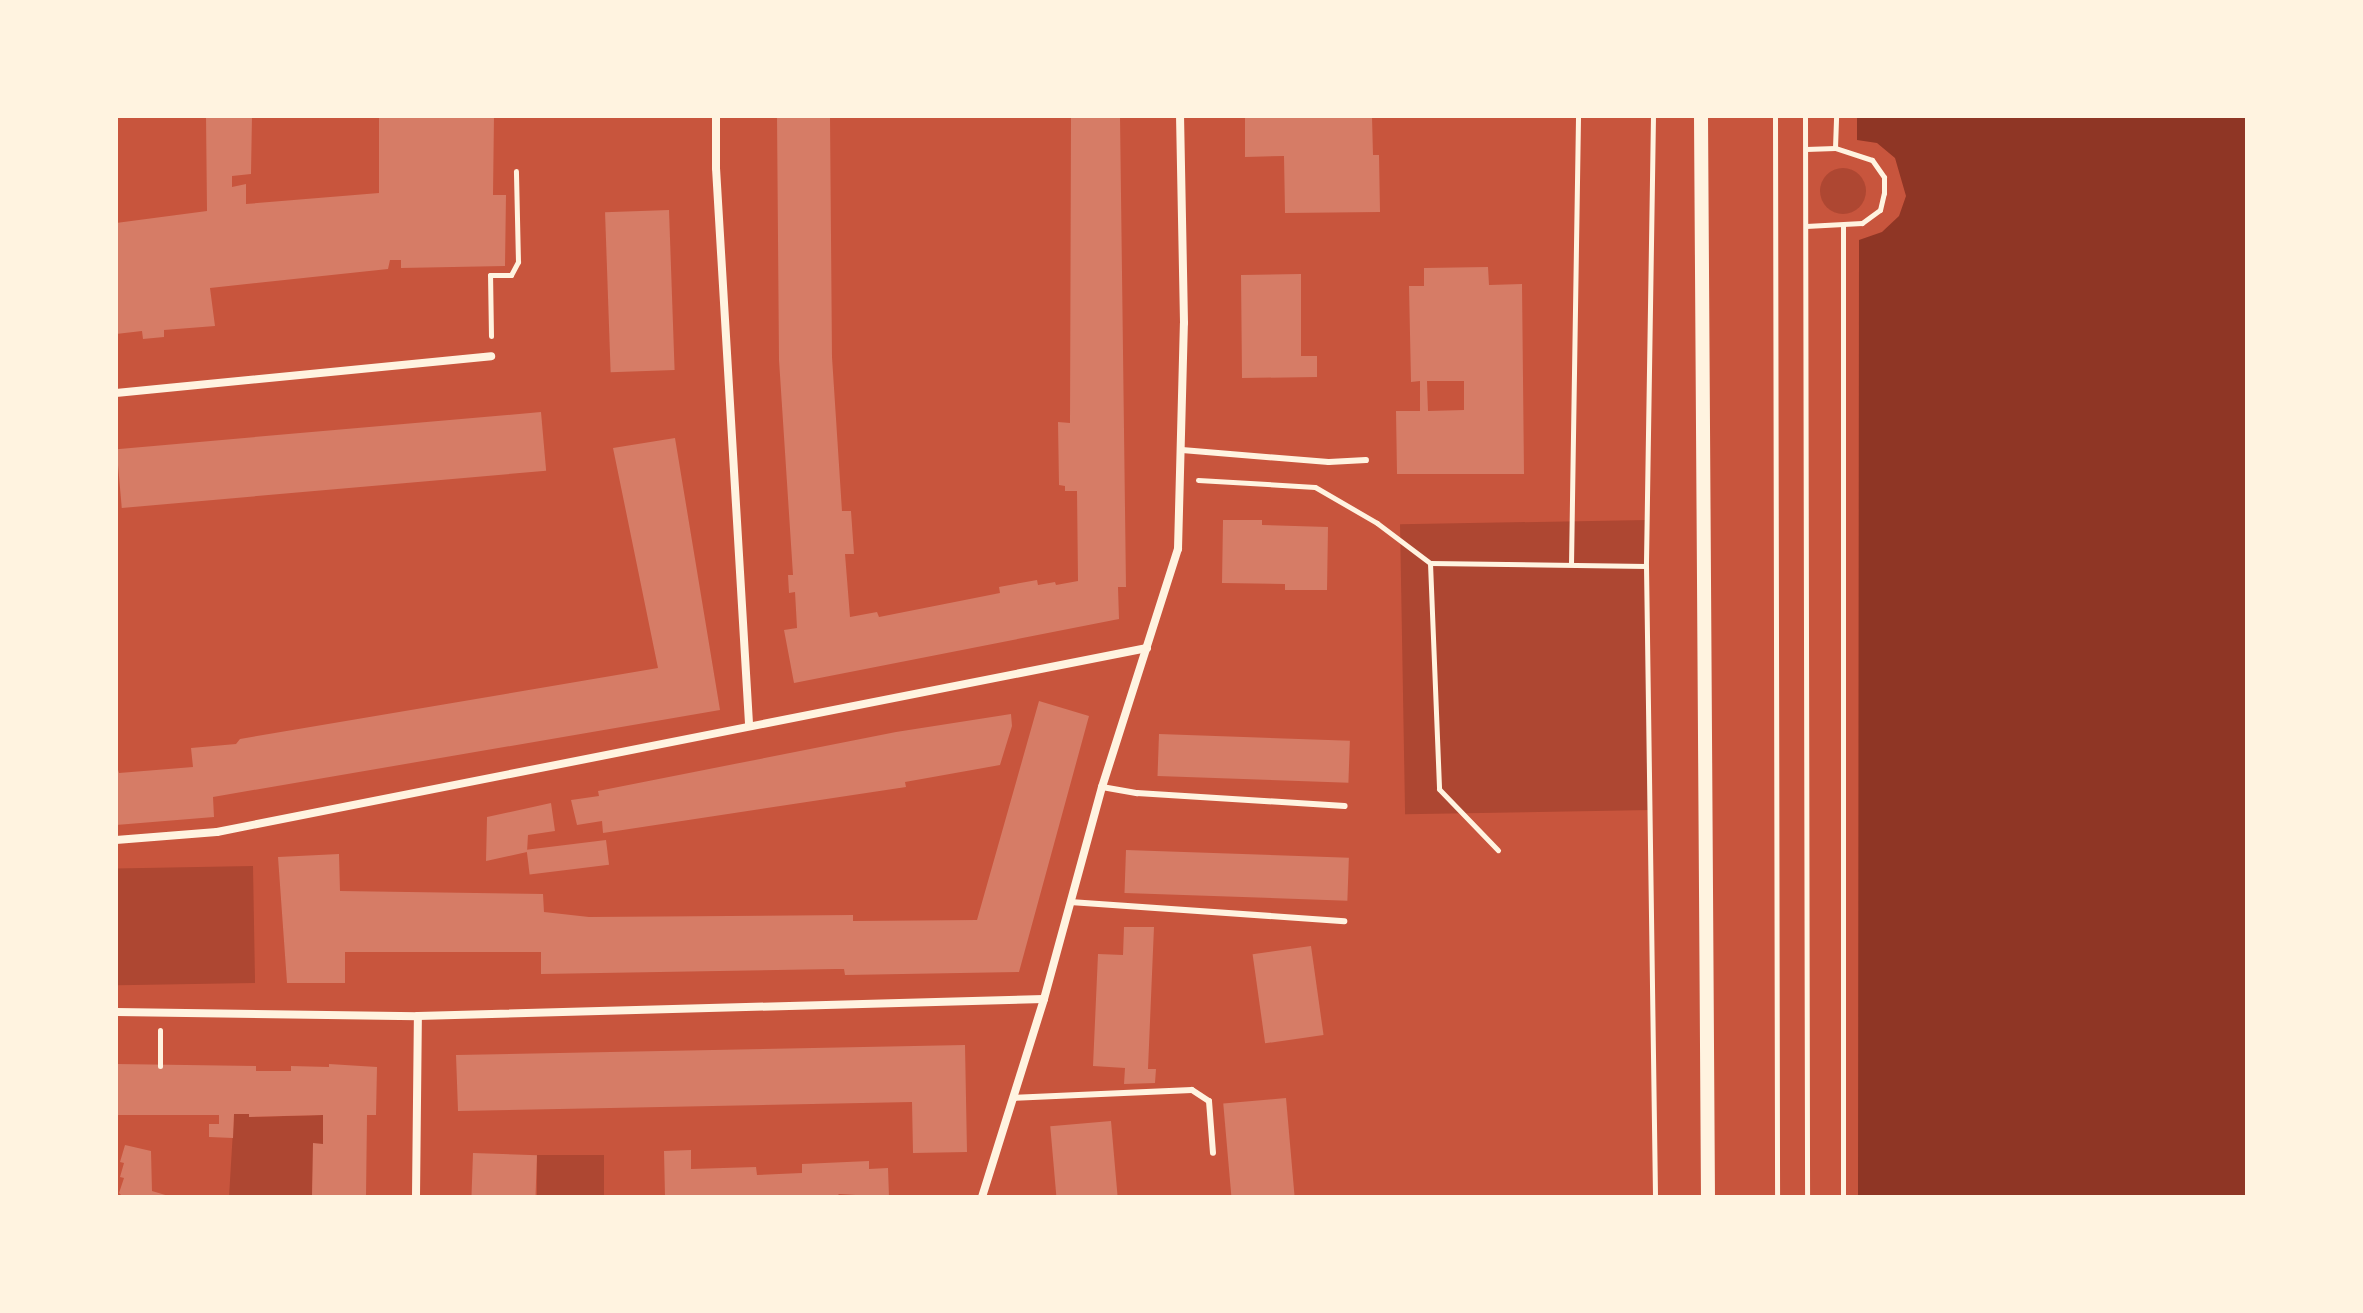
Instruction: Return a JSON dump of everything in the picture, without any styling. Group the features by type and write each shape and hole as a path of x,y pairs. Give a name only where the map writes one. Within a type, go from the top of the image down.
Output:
{"street":[{"path":"716,116 716,168 749,724"},
{"path":"982,1197 1044,999 1102,787 1178,549 1182,450 1180,116"},
{"path":"1701,116 1708,1197"},
{"path":"116,393 491,356"},
{"path":"116,840 217,832 749,724 1147,648"},
{"path":"116,1012 418,1016 1044,999"},
{"path":"416,1197 418,1016"}],"lane":[{"path":"1182,450 1329,462 1366,460"},
{"path":"1102,787 1137,793 1345,806"},
{"path":"1070,902 1344,921"},
{"path":"1013,1098 1192,1090 1209,1101 1213,1153"}],"path":[{"path":"1571,564 1578,116"},
{"path":"1653,116 1646,566 1655,1197"},
{"path":"1775,116 1777,1197"},
{"path":"1805,116 1807,1197"},
{"path":"1835,148 1836,116"},
{"path":"1806,149 1835,148 1872,160 1884,177 1880,210 1862,223 1806,226"},
{"path":"491,356 490,275 511,275 518,262 516,171"},
{"path":"1843,225 1843,1197"},
{"path":"1181,479 1315,487 1377,523 1430,563 1646,566"},
{"path":"1430,563 1439,789 1498,850"},
{"path":"160,1013 160,1066"}],"shaded area":[{"path":"1857,116 2247,116 2247,1197 1858,1197 1859,240 1882,232 1899,216 1906,196 1895,158 1877,143 1857,140"},
{"path":"1843,168 1859,175 1866,191 1859,207 1843,214 1827,207 1820,191 1827,175"},
{"path":"1647,520 1652,810 1405,814 1400,524"},
{"path":"253,866 255,983 118,985 116,868"},
{"path":"234,1114 249,1114 250,1117 323,1115 323,1144 314,1144 312,1197 229,1197"},
{"path":"537,1155 604,1155 604,1197 537,1197"}],"building":[{"path":"206,116 252,116 251,174 232,176 232,187 246,184 246,204 379,193 379,116 494,116 493,195 506,195 505,266 401,268 401,260 390,260 388,269 210,288 215,326 164,330 164,337 143,339 142,331 116,334 116,223 207,211"},
{"path":"777,116 830,116 832,357 842,511 851,511 854,554 845,554 850,617 877,612 879,617 1000,593 999,587 1037,580 1038,585 1078,581 1077,491 1065,491 1065,486 1059,485 1058,422 1070,423 1071,116 1120,116 1126,587 1118,587 1119,619 794,683 784,630 797,628 795,592 789,593 788,575 793,575 779,360"},
{"path":"1245,116 1372,116 1373,155 1379,155 1380,212 1285,213 1284,156 1245,157"},
{"path":"669,210 675,370 611,372 605,212"},
{"path":"1488,267 1489,285 1522,284 1524,474 1397,474 1396,411 1420,411 1420,381 1411,382 1409,286 1424,286 1424,268","holes":["1427,381 1464,381 1464,410 1428,411"]},
{"path":"1301,274 1301,356 1317,356 1317,377 1242,378 1241,275"},
{"path":"541,412 546,471 122,508 117,449"},
{"path":"675,438 720,710 213,797 214,817 116,825 116,763 119,773 193,767 191,748 236,744 240,739 658,668 613,448"},
{"path":"1223,520 1262,520 1262,525 1328,527 1327,590 1285,590 1285,584 1222,583"},
{"path":"1039,701 1089,716 1019,972 845,975 844,969 836,969 541,974 541,952 345,952 345,983 287,983 278,857 339,854 340,891 543,894 544,912 589,917 853,915 853,921 977,920"},
{"path":"1011,714 1012,726 1000,765 905,782 906,787 603,833 602,821 577,825 571,800 599,796 598,791 896,732"},
{"path":"1159,734 1350,741 1348,783 1158,776"},
{"path":"551,803 555,831 528,835 527,852 486,861 487,817"},
{"path":"606,840 609,865 530,875 527,850"},
{"path":"1126,850 1349,858 1347,901 1124,893"},
{"path":"1124,927 1154,927 1148,1069 1156,1069 1155,1083 1124,1084 1125,1068 1093,1066 1098,954 1123,955"},
{"path":"1311,946 1324,1035 1265,1043 1253,954"},
{"path":"965,1045 967,1152 913,1153 912,1102 458,1111 456,1055"},
{"path":"116,1064 256,1066 256,1071 291,1071 291,1066 329,1067 329,1064 377,1067 376,1115 367,1115 366,1197 312,1197 313,1143 323,1144 323,1115 249,1117 249,1114 234,1114 233,1138 209,1137 209,1124 219,1124 219,1115 116,1115"},
{"path":"1286,1098 1295,1196 1231,1197 1223,1103"},
{"path":"1111,1121 1118,1197 1056,1197 1050,1126"},
{"path":"125,1145 151,1151 152,1191 172,1197 123,1197 119,1193 124,1178 120,1177 124,1163 120,1162"},
{"path":"691,1150 691,1169 756,1167 757,1175 802,1173 802,1164 869,1161 869,1169 888,1168 889,1197 839,1194 836,1197 665,1197 664,1151"},
{"path":"473,1153 537,1155 536,1197 471,1197"}]}
